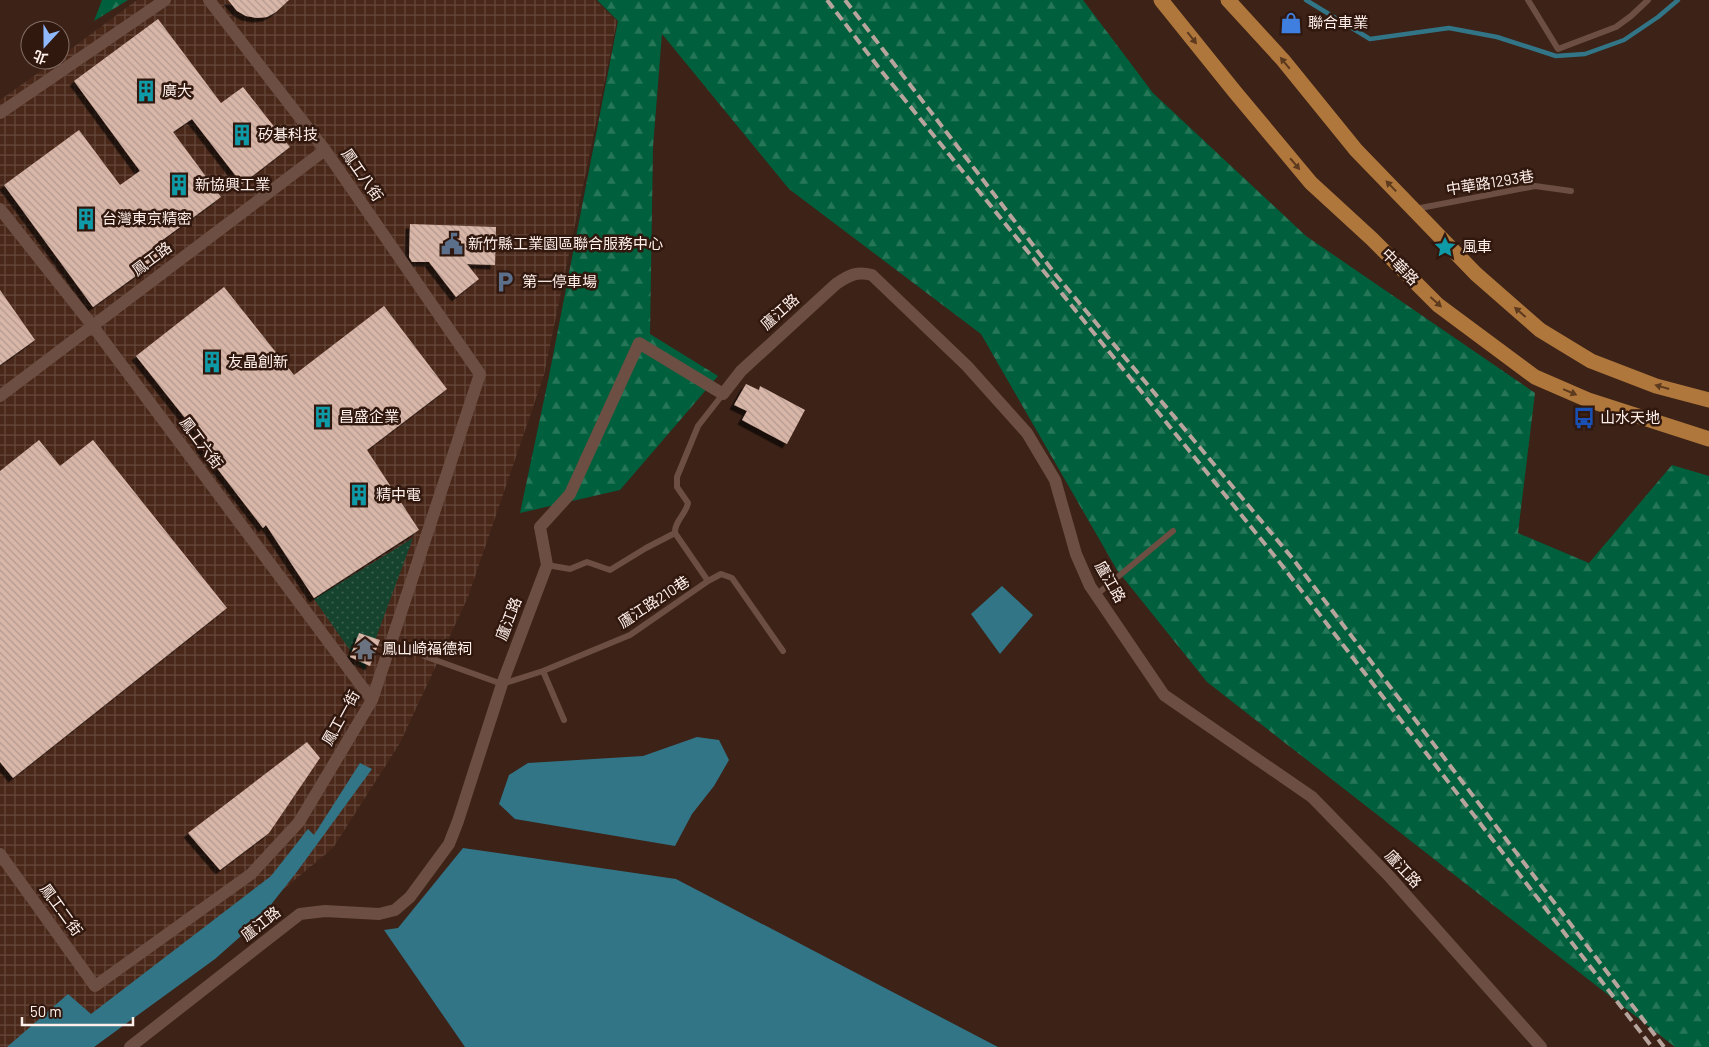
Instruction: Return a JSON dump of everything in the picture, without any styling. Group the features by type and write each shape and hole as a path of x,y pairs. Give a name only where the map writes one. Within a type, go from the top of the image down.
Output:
{"main road":[{"name":"中華路","path":"1161,0 1311,183 1372,239 1438,305 1535,377 1588,400 1709,439"},
{"path":"1228,0 1283,60 1356,150 1476,274 1540,330 1591,361 1656,386 1709,400"}],"street":[{"path":"0,113 165,0"},
{"name":"鳳工八街","path":"209,0 325,150 480,374"},
{"name":"鳳工路","path":"0,396 92,324 325,150"},
{"name":"鳳工六街","path":"0,209 92,324 372,700"},
{"name":"廬江路","path":"723,394 741,370 836,284 852,273 862,272 872,275 967,366 1027,433 1055,480 1076,554 1090,586 1164,695 1312,797 1388,876 1541,1047"},
{"path":"547,565 540,527 570,494 638,343 723,394"},
{"name":"鳳工一街","path":"95,986 251,874 299,822 372,700 480,374"},
{"name":"廬江路","path":"130,1047 300,914 325,911 379,914 395,910 410,897 449,844 502,684 547,565"},
{"name":"鳳工二街","path":"0,854 95,986"}],"lane":[{"path":"1528,0 1558,49 1616,27 1648,0"},
{"name":"中華路1293巷","path":"1413,209 1535,186 1571,191"},
{"path":"547,565 570,568 587,562 610,570 675,533 675,528 688,503 677,487 677,477 698,426 723,394"},
{"path":"1096,595 1173,531"},
{"name":"廬江路210巷","path":"502,684 543,671 630,635 708,581 675,533"},
{"path":"708,581 721,574 732,578 783,651"},
{"path":"424,656 502,684"},
{"path":"543,671 564,720"}],"shaded area":[{"path":"137,0 595,0 617,21 544,375 468,597 400,743 333,848 94,1047 0,1047 0,100 42,70 70,70 70,50"}],"green space":[{"path":"102,0 128,0 94,21"},
{"path":"597,0 1083,0 1153,93 1306,236 1535,393 1518,533 1589,563 1672,465 1709,476 1709,1047 1675,1047 1207,682 1117,570 981,334 789,189 662,34 653,147 650,334 718,376 620,490 520,513 549,376 618,21"},
{"path":"413,538 364,670 314,599"}],"water":[{"path":"1002,586 1033,615 1000,654 971,614"},
{"path":"697,737 719,740 729,760 714,786 692,814 675,846 515,819 499,804 509,775 528,763 643,756"},
{"path":"360,763 372,769 296,873 258,921 215,959 94,1047 7,1047 68,994 91,1014 271,876 308,829 314,835"},
{"path":"463,848 676,879 998,1047 465,1047 384,930 398,928"}],"building":[{"path":"228,0 289,0 276,12 267,17 257,18 246,16 237,11"},
{"path":"158,19 221,103 243,87 290,147 242,184 192,119 173,132 221,197 161,241 169,252 93,307 4,185 79,130 120,185 140,171 74,81"},
{"name":"新竹縣工業園區聯合服務中心","path":"410,224 496,227 495,265 467,264 479,279 456,297 429,262 412,262 409,257"},
{"path":"224,287 294,375 384,306 447,389 367,450 419,530 314,598 266,525 263,528 200,446 204,442 136,356"},
{"path":"0,290 35,340 0,365"},
{"path":"746,384 759,390 760,386 805,410 787,444 742,420 747,411 734,405"},
{"path":"39,440 60,466 93,440 227,608 13,778 0,762 0,471"},
{"name":"鳳山崎福德祠","path":"359,633 380,640 370,666 350,657"},
{"path":"307,742 320,758 269,833 220,870 188,833"}],"waterway":[{"path":"1306,0 1370,39 1449,28 1497,37 1556,56 1585,54 1624,40 1658,17 1678,0"}],"railway":[{"path":"827,0 879,68 1277,559 1652,1047"},
{"path":"845,0 1056,275 1293,559 1664,1047"}],"place":[{"name":"聯合車業","path":"1291,23"},
{"name":"廣大","path":"146,91"},
{"name":"矽碁科技","path":"242,135"},
{"name":"新協興工業","path":"179,185"},
{"name":"台灣東京精密","path":"86,219"},
{"name":"新竹縣工業園區聯合服務中心","path":"452,244"},
{"name":"風車","path":"1445,247"},
{"name":"第一停車場","path":"505,282"},
{"name":"友晶創新","path":"212,362"},
{"name":"昌盛企業","path":"323,417"},
{"name":"山水天地","path":"1584,418"},
{"name":"精中電","path":"359,495"},
{"name":"鳳山崎福德祠","path":"365,649"}]}
